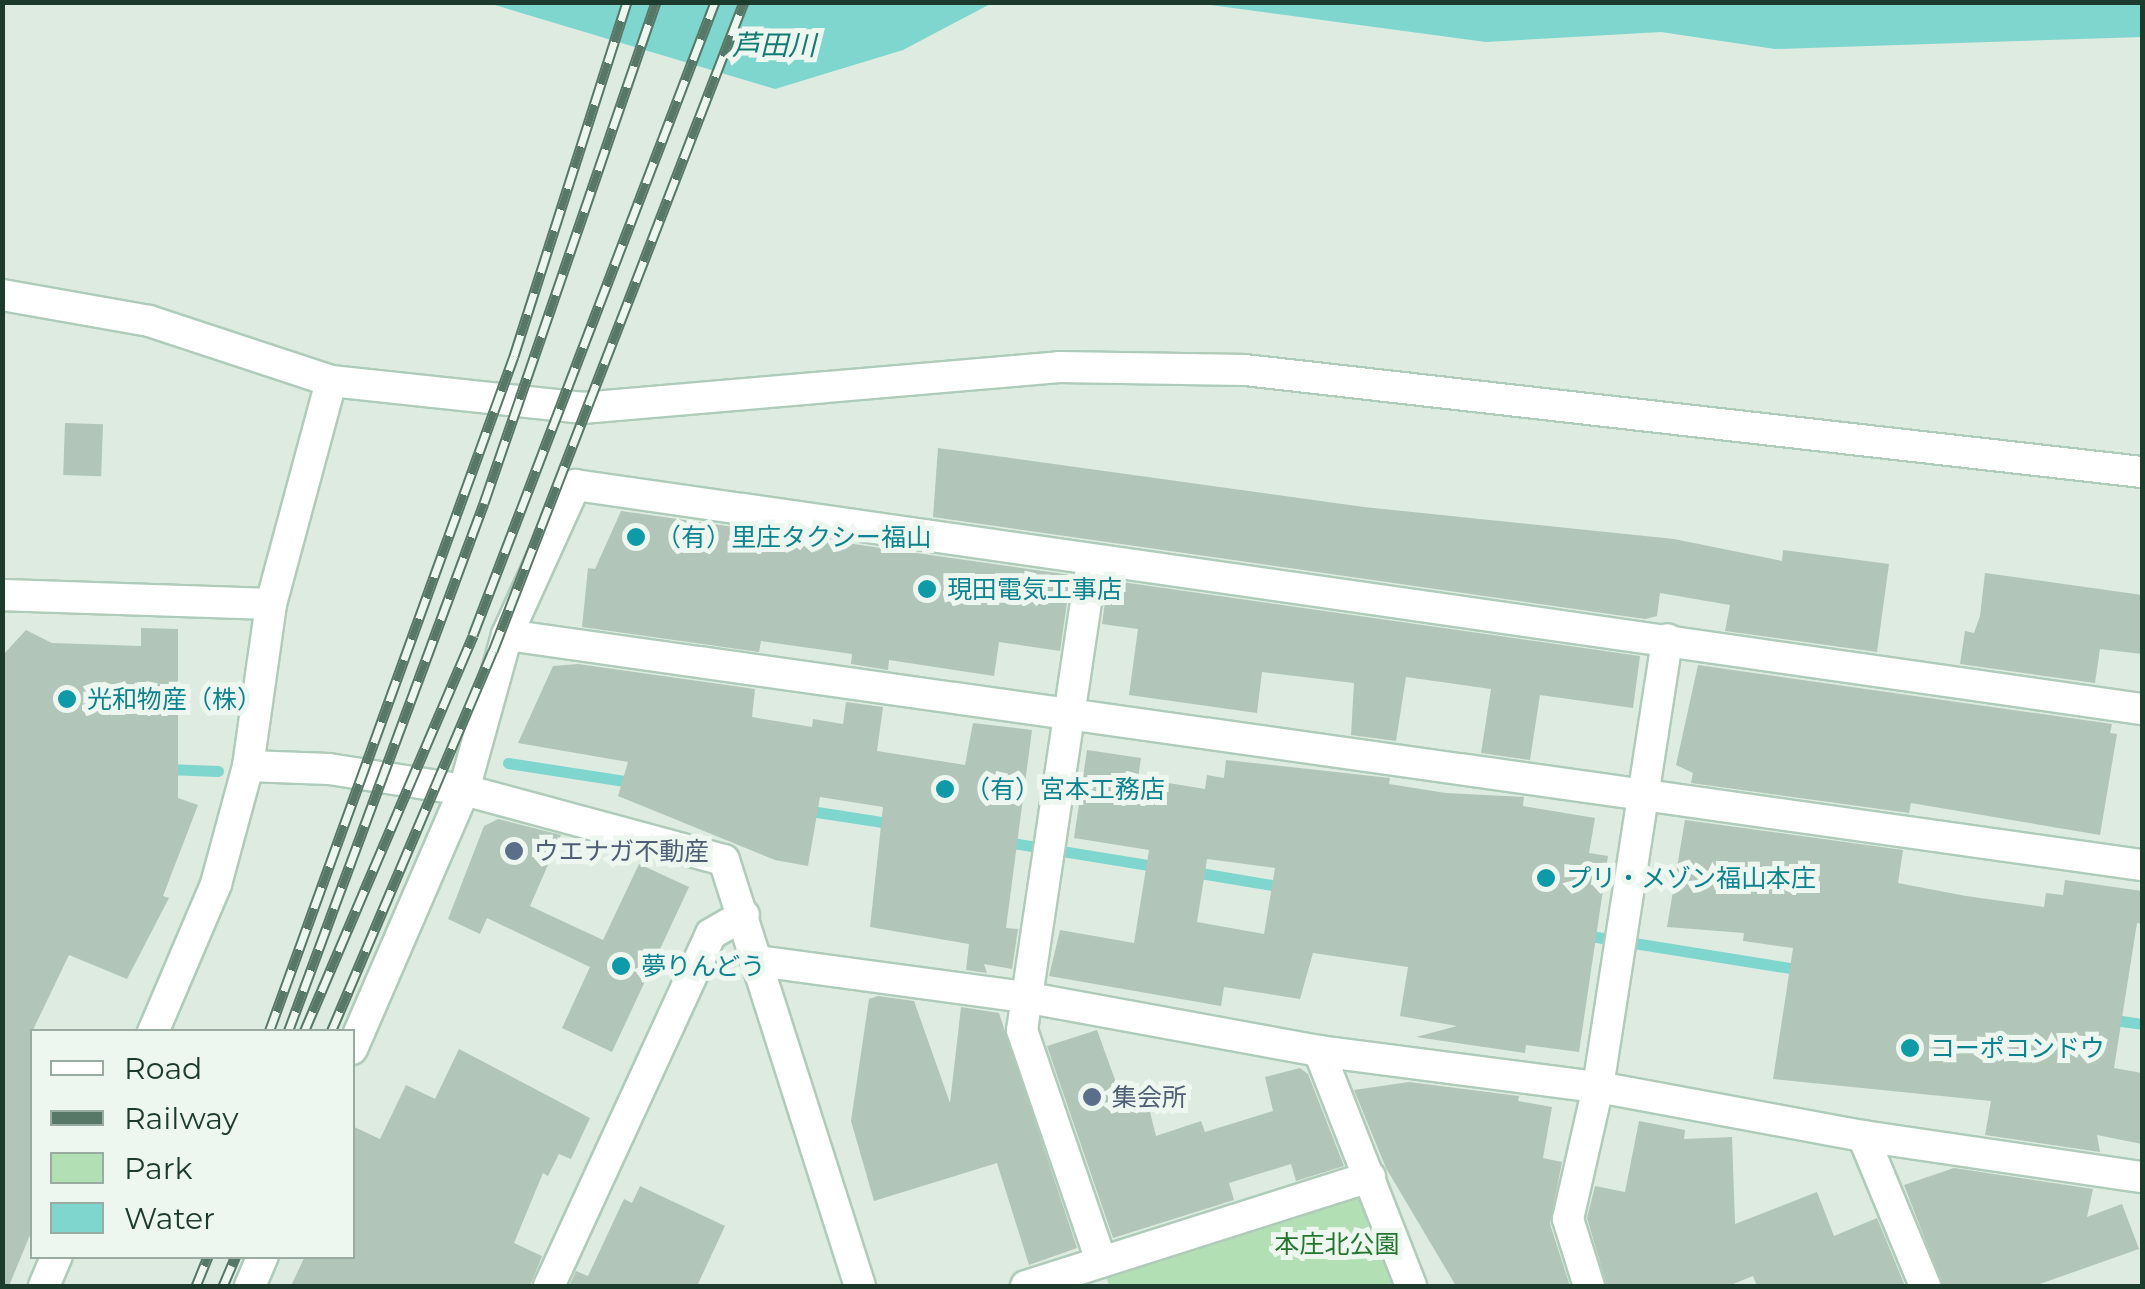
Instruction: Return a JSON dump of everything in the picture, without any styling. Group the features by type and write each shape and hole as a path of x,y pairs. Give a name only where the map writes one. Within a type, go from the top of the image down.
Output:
{"street":[{"path":"2,295 149,321 331,381 582,408 1059,367 1245,370 2142,472"},
{"path":"154,1029 216,884 248,766 271,604 331,381"},
{"path":"355,1042 464,790 507,634 575,485 1092,562 1668,638 2142,709"},
{"path":"1092,562 1022,1030 1102,1261"},
{"path":"2,595 271,604"},
{"path":"507,634 2142,865"},
{"path":"1588,1286 1568,1218 1598,1087 1668,638"},
{"path":"248,766 329,769 464,790 724,860 860,1286"},
{"path":"549,1286 711,934 744,916"},
{"path":"758,961 1024,998 1319,1051 1598,1087 1863,1136 2142,1177"},
{"path":"1319,1051 1411,1286"},
{"path":"1863,1136 1925,1286"},
{"path":"1026,1286 1370,1178"},
{"path":"44,1286 56,1259"},
{"path":"250,1286 262,1259"}],"green space":[{"name":"本庄北公園","path":"1363,1190 1400,1286 1109,1286 1106,1276"}],"water":[{"path":"2142,2 2142,37 1775,49 1661,32 1486,42 1196,3"},
{"name":"芦田川","path":"488,3 992,3 903,50 775,89"}],"building":[{"path":"65,423 103,424 101,476 63,475"},
{"path":"938,448 1364,507 1674,539 1782,561 1783,550 1889,564 1877,652 1725,631 1730,605 1660,593 1657,616 1645,619 933,517"},
{"path":"621,511 1071,575 1060,651 999,642 994,676 889,660 888,670 851,664 852,654 761,641 759,652 582,627 588,568 595,569"},
{"path":"1985,573 2142,595 2142,654 2100,649 2095,683 1960,664 1965,631 1974,633 1980,616"},
{"path":"1108,580 1640,656 1633,708 1540,695 1530,760 1481,753 1491,689 1406,677 1396,741 1351,735 1354,683 1262,672 1257,713 1129,695 1138,629 1102,624"},
{"path":"141,628 178,629 178,798 198,805 163,896 169,898 127,979 69,955 33,1029 30,1029 30,1235 9,1286 2,1286 2,656 26,630 52,643 141,646"},
{"path":"578,664 755,689 752,717 812,727 813,719 843,724 846,702 883,707 877,751 965,765 973,723 1032,730 1006,928 1018,929 1012,969 984,964 987,973 966,970 969,944 870,927 883,807 820,797 808,866 775,860 618,796 628,762 518,743 553,666"},
{"path":"1698,665 2112,724 2110,733 2117,734 2100,835 1911,803 1909,813 1691,783 1693,773 1676,765"},
{"path":"1087,750 1141,758 1138,778 1205,789 1207,775 1224,778 1226,760 1390,778 1389,784 1446,793 1524,797 1523,806 1595,818 1589,853 1608,856 1579,1052 1526,1045 1525,1053 1416,1037 1457,1026 1400,1016 1408,967 1313,953 1300,999 1224,987 1221,1006 1049,976 1060,930 1134,943 1149,850 1074,838","holes":["1207,859 1275,868 1264,934 1197,922"]},
{"path":"498,819 561,835 530,906 603,940 639,864 689,887 612,1052 562,1028 590,967 487,918 480,934 448,919 484,826"},
{"path":"1685,820 1903,850 1898,883 1966,896 2044,907 2046,893 2063,895 2065,880 2142,891 2142,924 2137,923 2114,1068 2142,1073 2142,1144 2097,1135 2100,1152 1985,1135 1991,1101 1773,1079 1793,948 1743,941 1744,933 1667,927"},
{"path":"878,996 914,1001 950,1103 961,1007 999,1013 1077,1248 1029,1265 997,1163 874,1201 851,1121 869,999"},
{"path":"1097,1030 1126,1110 1148,1104 1156,1136 1201,1121 1205,1132 1273,1111 1265,1077 1300,1068 1308,1074 1344,1166 1296,1181 1291,1164 1229,1183 1234,1200 1113,1238 1047,1046"},
{"path":"459,1049 590,1118 571,1159 559,1154 548,1176 543,1173 514,1243 542,1256 530,1286 291,1286 304,1259 355,1259 355,1127 380,1139 406,1085 435,1099"},
{"path":"1409,1082 1519,1096 1518,1101 1552,1107 1543,1158 1562,1162 1550,1224 1570,1286 1456,1286 1386,1168 1354,1090"},
{"path":"1639,1121 1685,1130 1684,1139 1732,1137 1735,1224 1817,1192 1834,1236 1877,1218 1905,1286 1757,1286 1753,1276 1728,1286 1607,1286 1587,1218 1595,1186 1625,1192"},
{"path":"1954,1168 2093,1189 2087,1217 2122,1204 2139,1249 2034,1286 1943,1286 1904,1185"},
{"path":"640,1186 725,1226 697,1286 569,1286 576,1271 588,1276 624,1199 632,1203"}],"waterway":[{"path":"508,763 637,783"},
{"path":"167,769 218,771"},
{"path":"804,810 894,824"},
{"path":"1006,842 1161,867"},
{"path":"1194,872 1284,887"},
{"path":"1584,935 1803,970"},
{"path":"2107,1019 2142,1024"}],"railway":[{"path":"270,1029 514,356 627,2"},
{"path":"289,1029 484,503 656,2"},
{"path":"305,1029 473,635 715,2"},
{"path":"332,1029 493,651 744,2"},
{"path":"196,1286 207,1259"},
{"path":"223,1286 235,1259"}],"place":[{"name":"（有）里庄タクシー福山","path":"636,537"},
{"name":"現田電気工事店","path":"927,589"},
{"name":"光和物産（株）","path":"67,699"},
{"name":"（有）宮本工務店","path":"945,789"},
{"name":"ウエナガ不動産","path":"514,851"},
{"name":"プリ・メゾン福山本庄","path":"1546,878"},
{"name":"夢りんどう","path":"621,966"},
{"name":"コーポコンドウ","path":"1910,1048"},
{"name":"集会所","path":"1092,1097"}]}
